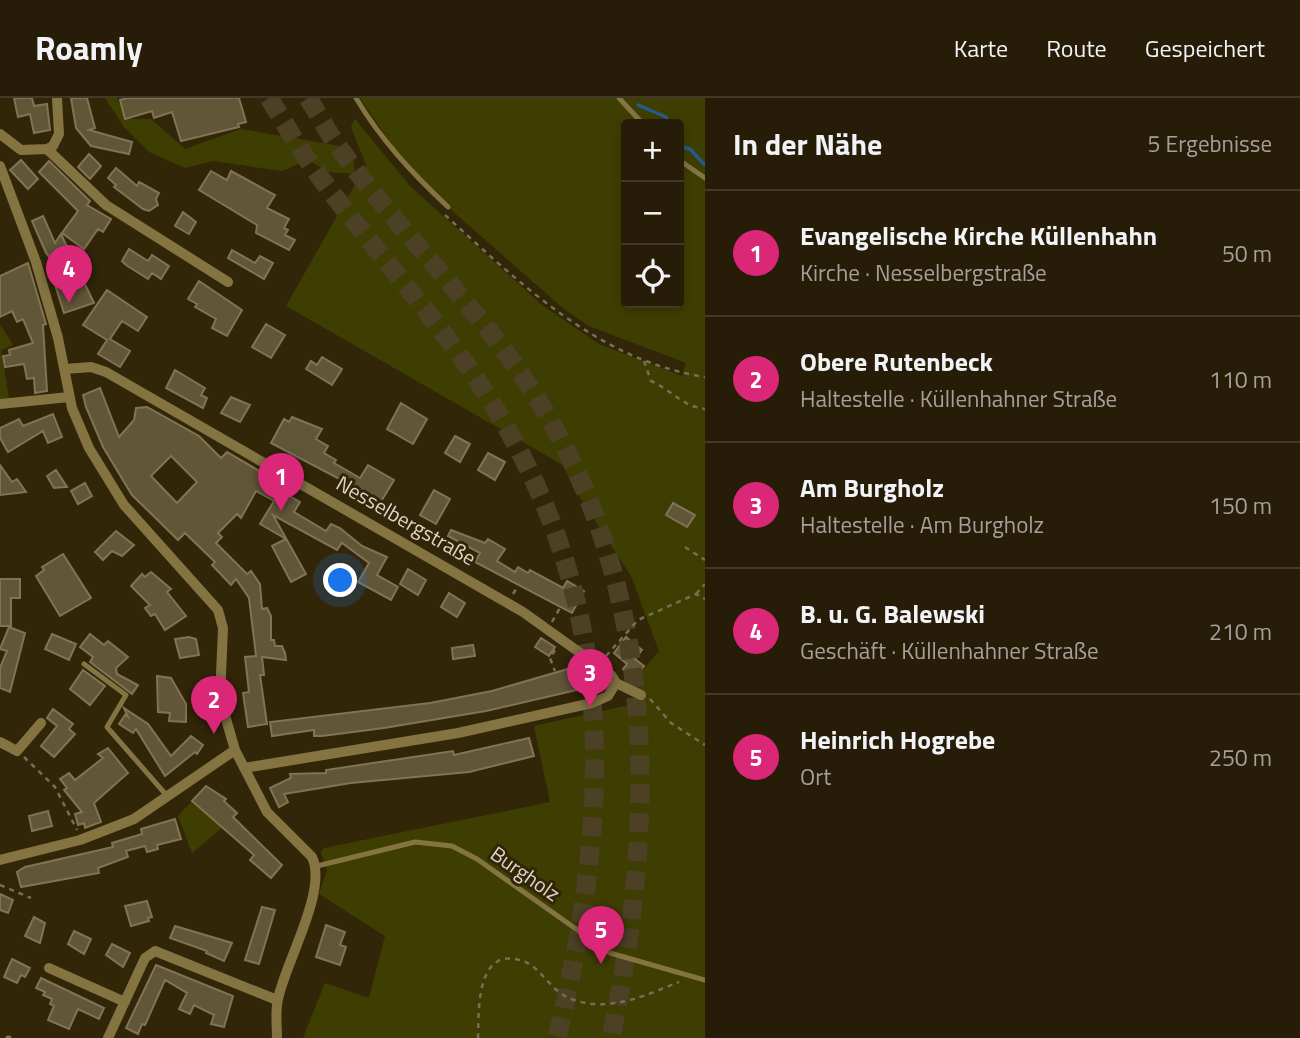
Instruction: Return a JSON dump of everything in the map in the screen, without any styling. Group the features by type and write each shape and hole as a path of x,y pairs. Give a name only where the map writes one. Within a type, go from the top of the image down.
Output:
{"street":[{"path":"0,134 21,150 47,149 53,146 59,134 57,98"},
{"path":"47,149 106,205 228,282"},
{"path":"0,166 36,262 65,369 69,397 89,448 124,505 218,610 223,628 220,698 235,750 267,812 312,857 317,866 313,893 278,1000 277,1038"},
{"name":"Nesselbergstraße","path":"65,369 91,367 106,372 392,535 547,630 599,667 616,683 641,695"},
{"path":"0,404 69,397"},
{"path":"244,768 458,733 579,706 608,696 616,683"},
{"path":"0,742 17,751 41,723"},
{"path":"0,860 80,840 134,819 235,750"},
{"path":"108,1038 145,958 155,951 278,1000"},
{"path":"49,968 125,1002"}],"lane":[{"path":"356,98 374,129 448,207"},
{"path":"619,98 638,119"},
{"path":"684,163 705,178"},
{"path":"84,664 126,695 107,727 168,797"},
{"name":"Burgholz","path":"317,866 415,842 452,846 488,866 599,946 634,962 705,980"}],"path":[{"path":"438,209 557,312 603,342 644,361 705,377"},
{"path":"644,361 651,380 670,389 677,400 684,404 705,410"},
{"path":"685,547 705,560"},
{"path":"599,667 638,620 695,594 705,584"},
{"path":"695,594 705,599"},
{"path":"547,630 561,606"},
{"path":"555,671 550,658 561,640"},
{"path":"641,695 650,699 671,723 705,745"},
{"path":"17,751 55,787 74,820 80,840"},
{"path":"0,885 32,898"},
{"path":"478,1038 479,1011 487,971 502,959 522,960 547,978 564,996 595,1004 629,1001 691,977"}],"shaded area":[{"path":"105,98 117,98 126,119 151,119 185,149 241,129 352,148 355,174 328,172 308,160 282,171 213,161 185,168 149,152 124,127"},
{"path":"360,98 705,98 705,1038 303,1038 325,983 369,998 385,936 319,894 327,870 321,853 324,848 550,802 534,726 638,703 632,683 659,651 631,576 573,487 563,465 286,306 366,165 351,127 355,119 410,186 542,305 599,344 682,376 686,363 589,326 564,309 450,209 392,145"},
{"path":"0,324 13,345 1,350 9,398 0,399"},
{"path":"192,801 223,827 192,853 178,816"}],"building":[{"path":"14,98 32,98 34,106 47,104 50,130 34,133 30,114 18,117"},
{"path":"71,98 87,98 95,128 89,130 132,142 129,154 91,146 76,128"},
{"path":"239,98 246,122 238,124 239,127 181,141 172,112 154,118 152,111 125,119 120,100"},
{"path":"89,154 101,166 90,179 78,167"},
{"path":"21,160 38,179 28,189 10,170"},
{"path":"49,161 90,201 87,205 111,219 103,232 98,229 84,249 62,233 78,211 39,172"},
{"path":"116,168 137,186 139,182 159,193 156,199 158,205 149,211 143,209 114,187 116,185 108,178"},
{"path":"211,171 227,180 231,171 275,195 267,208 289,219 284,228 288,230 285,235 295,240 289,250 256,233 257,225 199,190"},
{"path":"183,212 196,222 189,234 175,226"},
{"path":"43,216 55,243 61,234 94,303 64,313 49,266 55,264 46,253 32,221"},
{"path":"129,249 148,261 152,255 169,266 161,279 152,273 148,279 126,265 122,261"},
{"path":"232,250 255,263 260,256 273,263 264,279 228,258"},
{"path":"28,263 46,324 43,325 47,391 35,393 34,378 27,379 24,364 5,367 3,356 10,355 9,350 33,343 23,319 17,322 12,311 0,317 0,276"},
{"path":"199,281 242,310 227,336 212,328 216,319 195,307 197,304 188,299"},
{"path":"107,290 147,317 138,331 122,321 110,339 130,351 120,367 98,354 107,340 83,325"},
{"path":"266,324 285,335 271,358 252,347"},
{"path":"322,357 342,369 332,385 306,369 311,361 317,365"},
{"path":"175,370 205,388 201,395 207,398 203,408 166,388"},
{"path":"100,388 119,437 134,420 136,408 147,407 199,436 221,458 227,452 268,476 265,482 300,502 294,512 326,531 331,524 340,528 362,546 387,557 377,575 398,587 391,600 358,582 369,563 342,543 337,550 273,515 306,574 291,582 272,546 286,539 260,524 274,501 256,491 241,518 237,514 218,533 222,537 216,543 247,574 251,571 260,584 262,609 267,608 271,616 271,640 274,640 275,646 282,646 285,653 286,660 262,657 264,675 260,675 267,724 248,727 243,693 249,692 245,657 256,656 249,598 236,579 231,585 212,565 215,562 185,533 178,540 132,495 103,447 83,395","holes":["171,456 197,482 177,503 151,476"]},
{"path":"231,397 250,405 240,422 221,413"},
{"path":"401,403 427,419 413,444 387,429"},
{"path":"53,414 62,437 48,443 43,431 8,452 0,438 0,428 19,419 23,426"},
{"path":"292,417 322,429 316,439 328,446 324,453 336,460 334,463 360,478 368,465 394,480 379,505 353,490 355,487 271,443 284,419 289,422"},
{"path":"455,436 470,444 460,462 445,453"},
{"path":"488,453 505,462 495,480 478,470"},
{"path":"0,465 12,482 17,479 26,492 0,495"},
{"path":"56,470 67,487 54,488 47,476"},
{"path":"85,483 92,496 78,504 71,491"},
{"path":"434,490 450,499 436,524 420,515"},
{"path":"673,503 695,515 687,527 666,515"},
{"path":"451,530 485,543 488,539 505,549 497,561 515,572 518,567 528,573 530,570 563,588 567,581 584,591 572,613 475,562 480,553 448,536"},
{"path":"116,531 134,545 122,556 112,551 103,560 95,552"},
{"path":"63,554 91,598 60,616 36,576 44,570 42,567"},
{"path":"408,569 426,580 418,595 400,584"},
{"path":"151,572 171,589 167,592 186,616 165,630 155,614 151,616 145,608 150,605 131,586 142,574 145,577"},
{"path":"0,579 20,579 20,598 11,598 11,626 0,626"},
{"path":"449,593 465,603 457,617 441,607"},
{"path":"9,627 25,633 10,692 0,688 0,668 7,651 0,649"},
{"path":"52,634 76,644 69,660 45,649"},
{"path":"90,634 104,645 108,641 128,657 116,668 117,674 138,685 132,694 90,662 93,657 80,647"},
{"path":"626,637 642,650 635,659 644,666 635,678 623,669 627,664 614,653"},
{"path":"541,638 555,647 549,656 535,647"},
{"path":"175,639 196,639 199,655 180,658"},
{"path":"473,645 475,656 453,659 452,648"},
{"path":"571,668 572,674 578,673 581,689 486,711 384,728 322,736 314,736 314,730 272,736 270,722 430,703 492,691"},
{"path":"83,670 105,686 90,705 70,689"},
{"path":"157,676 171,678 186,704 186,722 169,721 170,713 158,712"},
{"path":"124,708 148,724 171,756 191,736 203,745 197,754 195,752 165,776 136,729 133,733 119,724 125,715 128,717"},
{"path":"53,709 73,724 69,729 75,734 54,757 41,746 57,726 47,718"},
{"path":"529,738 534,756 469,772 351,783 284,794 288,802 279,807 270,788 291,778 290,774 326,773 326,770 453,751 454,755"},
{"path":"108,748 128,773 94,803 101,822 85,828 84,823 78,825 75,814 82,812 64,790 67,788 60,779 69,773 75,780 103,758 98,754"},
{"path":"206,786 226,799 224,801 237,813 233,817 282,865 271,878 250,860 254,855 192,801"},
{"path":"48,811 52,826 32,831 29,816"},
{"path":"175,819 181,839 157,845 158,849 147,852 145,846 126,851 128,857 98,868 99,873 21,887 17,872 25,867 113,847 112,843 142,834 141,829"},
{"path":"0,894 13,900 8,913 0,910"},
{"path":"147,901 152,917 148,918 149,921 131,926 125,906"},
{"path":"262,907 275,910 259,964 245,960"},
{"path":"34,917 45,923 40,943 25,936"},
{"path":"326,925 345,932 340,945 346,947 340,965 316,957"},
{"path":"175,926 232,943 224,961 206,953 207,951 170,938"},
{"path":"74,931 91,939 84,954 68,944"},
{"path":"112,944 130,953 123,967 106,955"},
{"path":"12,959 30,968 25,977 21,975 17,983 4,977"},
{"path":"156,965 233,996 224,1027 211,1024 214,1015 194,1005 190,1014 179,1009 187,993 165,980 145,1025 142,1024 138,1034 126,1028"},
{"path":"41,978 104,1008 99,1019 78,1009 69,1029 48,1020 54,1006 50,1004 52,999 43,995 45,992 36,988"}],"waterway":[{"path":"638,105 667,119"},
{"path":"684,147 690,149 705,165"}],"tunnel":[{"path":"269,98 314,169 473,374 521,454 556,534 579,614 591,696 594,778 589,862 576,949 557,1038"},
{"path":"308,98 335,142 364,181 506,353 556,431 594,512 619,596 634,682 640,770 637,859 627,948 611,1038"}],"place":[{"name":"B. u. G. Balewski","path":"69,303"},
{"name":"Evangelische Kirche Küllenhahn","path":"281,511"},
{"name":"Am Burgholz","path":"590,707"},
{"name":"Obere Rutenbeck","path":"214,734"},
{"name":"Heinrich Hogrebe","path":"601,964"}]}
